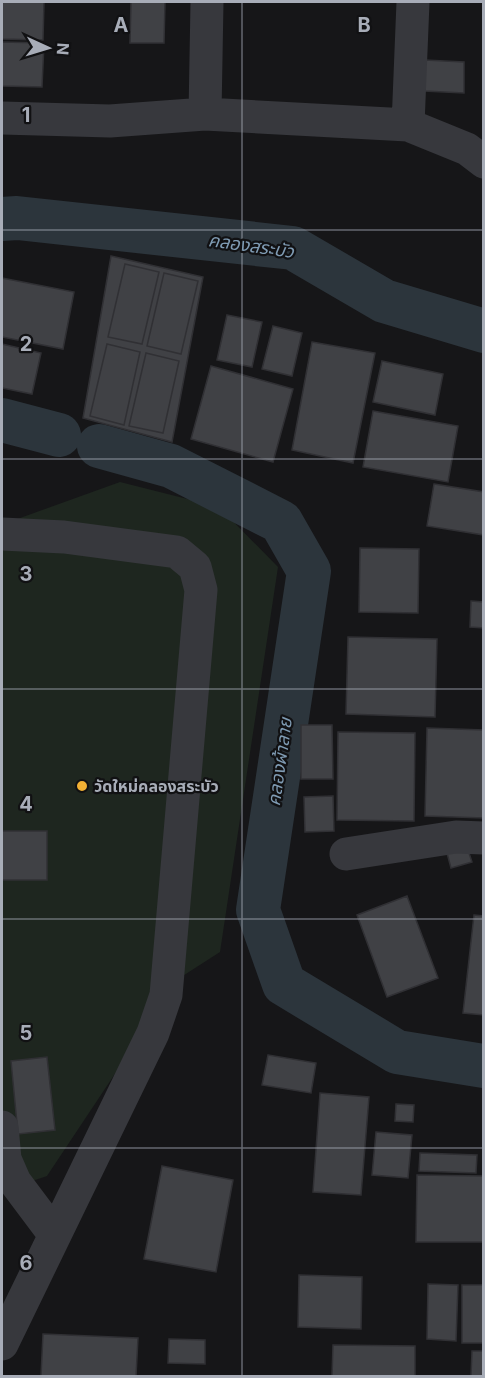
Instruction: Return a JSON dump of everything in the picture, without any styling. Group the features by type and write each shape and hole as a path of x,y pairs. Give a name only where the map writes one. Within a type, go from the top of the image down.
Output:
{"street":[{"path":"205,114 207,2"},
{"path":"408,125 413,2"},
{"path":"2,118 110,121 205,114 408,125 467,149 483,162"},
{"path":"2,534 64,537 177,552 195,567 201,590 166,995 153,1033 2,1344"},
{"path":"346,854 456,837 483,838"},
{"path":"2,1127 5,1159 15,1182 54,1234"}],"shaded area":[{"path":"120,482 219,507 278,567 220,952 178,979 47,1176 2,1191 2,522 9,522"}],"building":[{"path":"2,2 44,2 43,40 2,39"},
{"path":"131,2 165,2 164,43 130,43"},
{"path":"2,42 44,43 42,87 2,86"},
{"path":"425,60 464,62 464,93 424,91"},
{"path":"111,256 203,277 172,442 83,418"},
{"path":"125,264 159,272 142,344 108,337"},
{"path":"164,273 198,281 181,354 147,346"},
{"path":"2,278 74,292 63,349 2,337"},
{"path":"227,315 262,322 252,367 217,360"},
{"path":"273,326 302,333 292,376 262,369"},
{"path":"312,342 375,353 353,463 292,450"},
{"path":"2,344 41,353 32,394 2,388"},
{"path":"107,344 140,352 124,425 90,416"},
{"path":"146,353 179,361 163,433 129,426"},
{"path":"382,361 443,374 435,415 373,402"},
{"path":"211,366 293,389 273,462 191,439"},
{"path":"373,411 458,426 448,482 363,467"},
{"path":"434,484 484,492 484,535 427,526"},
{"path":"360,548 419,549 418,613 359,612"},
{"path":"471,601 484,602 484,628 470,627"},
{"path":"348,637 437,639 435,717 346,714"},
{"path":"301,725 332,725 333,779 301,779"},
{"path":"427,728 484,730 484,818 425,816"},
{"path":"338,732 415,733 414,821 337,820"},
{"path":"333,796 334,831 305,832 304,797"},
{"path":"2,831 47,831 47,880 2,880"},
{"path":"467,847 472,862 451,868 447,853"},
{"path":"407,896 438,978 387,997 357,915"},
{"path":"474,915 484,916 484,1015 463,1013"},
{"path":"268,1055 316,1063 311,1093 262,1085"},
{"path":"47,1057 55,1130 18,1134 11,1061"},
{"path":"320,1093 369,1097 361,1195 313,1192"},
{"path":"396,1104 414,1105 413,1122 395,1121"},
{"path":"376,1132 412,1135 408,1178 372,1175"},
{"path":"420,1153 477,1155 476,1173 419,1171"},
{"path":"162,1166 233,1180 216,1272 144,1259"},
{"path":"417,1175 484,1176 484,1242 416,1242"},
{"path":"299,1275 362,1277 361,1329 298,1327"},
{"path":"428,1284 458,1285 456,1341 427,1339"},
{"path":"462,1285 484,1285 484,1343 462,1343"},
{"path":"43,1334 138,1338 136,1376 41,1376"},
{"path":"169,1339 205,1340 205,1364 168,1363"},
{"path":"333,1345 415,1346 415,1376 332,1376"},
{"path":"472,1351 484,1351 484,1376 471,1376"}],"waterway":[{"name":"คลองสระบัว","path":"2,219 17,218 293,248 384,301 484,331"},
{"name":"คลองผ้าลาย","path":"2,420 59,435"},
{"name":"คลองผ้าลาย","path":"99,446 171,466 281,522 309,571 258,910 284,984 397,1052 484,1066"}],"place":[{"name":"วัดใหม่คลองสระบัว","path":"82,786"}]}
